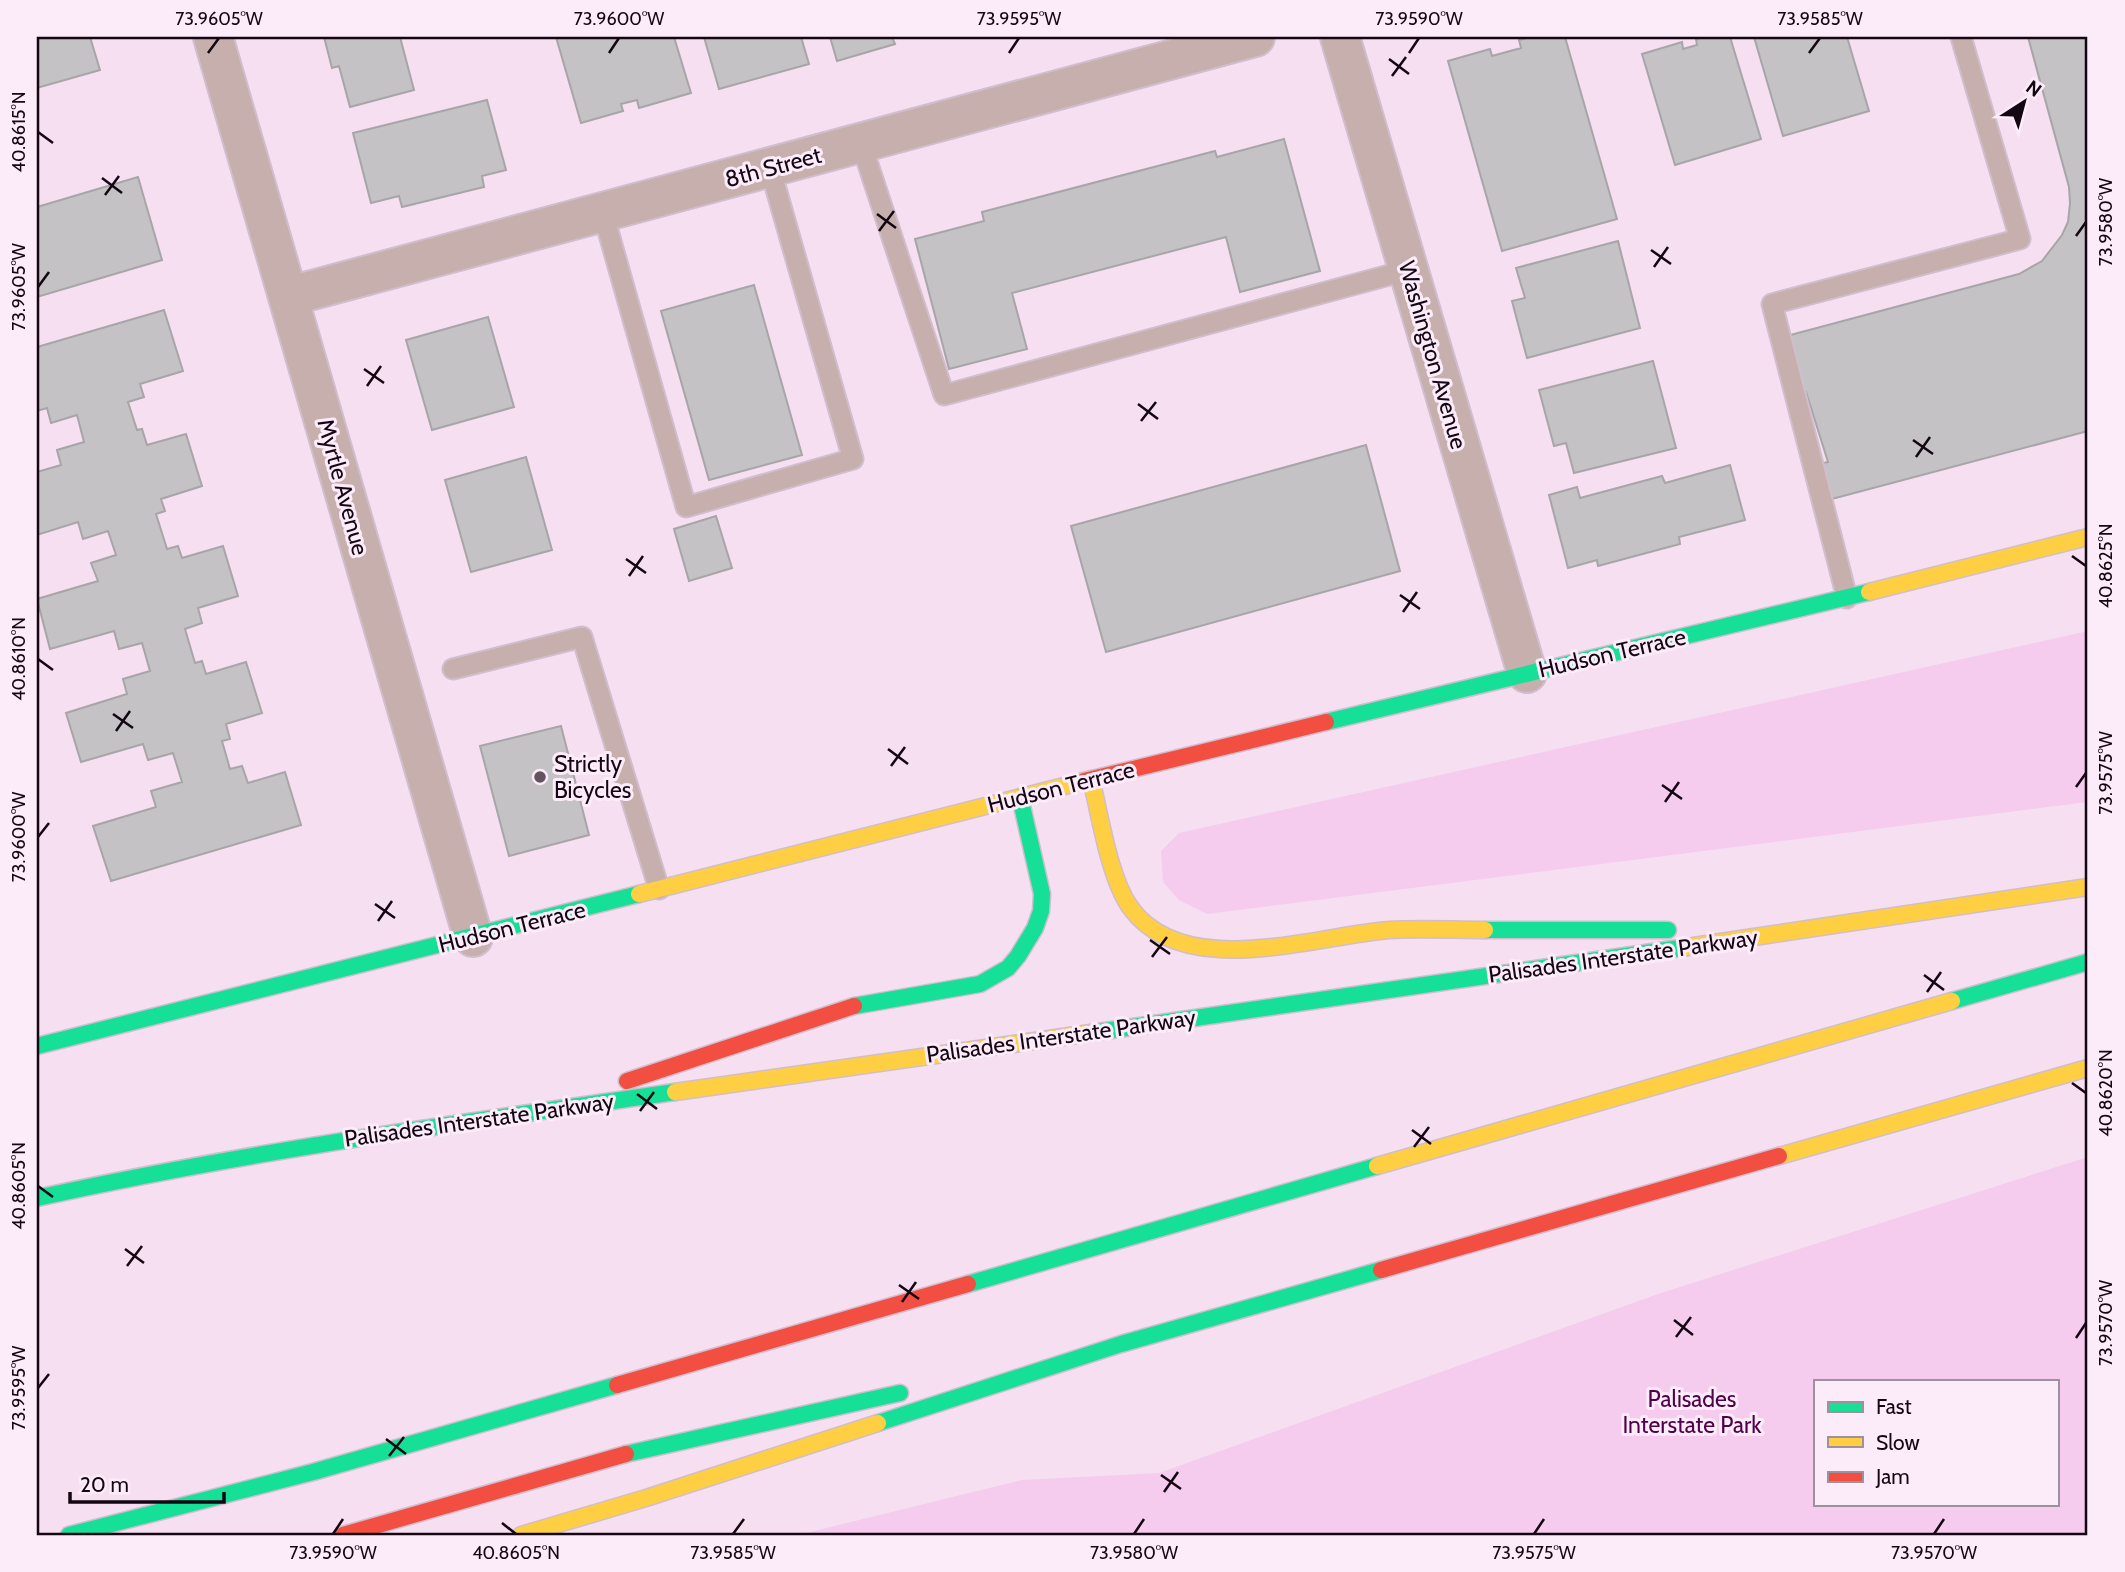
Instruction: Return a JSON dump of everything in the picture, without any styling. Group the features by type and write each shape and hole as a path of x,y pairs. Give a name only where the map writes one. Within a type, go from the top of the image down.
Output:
{"main road":[{"name":"Hudson Terrace","path":"37,1046 1091,779 1847,598 2088,537"},
{"path":"1091,779 1115,875 1130,907 1156,932 1193,947 1241,950 1390,930 1807,930"},
{"path":"527,1114 855,1006 962,989 996,976 1008,968 1018,956 1035,928 1041,911 1041,879 1020,797"},
{"name":"Palisades Interstate Parkway","path":"37,1198 154,1172 234,1158 2088,887"},
{"path":"69,1535 313,1472 2088,962"},
{"path":"521,1535 1121,1344 2088,1068"},
{"path":"959,1380 1121,1344"},
{"path":"343,1535 650,1447 919,1388"}],"street":[{"name":"Myrtle Avenue","path":"213,37 473,937"},
{"name":"8th Street","path":"290,296 1255,37"},
{"name":"Washington Avenue","path":"1340,37 1527,673"}],"lane":[{"path":"1847,598 1772,304 2020,239 1961,37"},
{"path":"861,143 944,395 1408,270"},
{"path":"603,213 686,507 853,458 770,168"},
{"path":"453,669 582,638 659,889"}],"green space":[{"path":"2088,631 2088,802 1207,914 1179,900 1163,882 1161,851 1179,833"},
{"name":"Palisades Interstate Park","path":"2088,1157 2088,1535 798,1535 1022,1480 1159,1473 1661,1293"}],"building":[{"path":"37,37 90,37 100,70 37,88"},
{"path":"324,37 400,37 414,90 350,107 339,66 332,68"},
{"path":"556,37 674,37 691,93 639,108 637,100 621,104 623,111 581,123"},
{"path":"704,37 801,37 809,64 719,89"},
{"path":"830,37 892,37 895,44 837,61"},
{"path":"1531,37 1565,37 1617,219 1502,251 1448,61 1490,49 1492,56 1521,48 1519,40"},
{"path":"1730,37 1761,139 1675,165 1642,54 1682,42 1683,49 1697,45 1696,39"},
{"path":"1754,37 1847,37 1869,111 1783,136"},
{"path":"2028,37 2088,37 2088,431 1828,500 1819,464 1828,462 1806,392 1798,394 1783,337 2019,274 2042,261 2062,235 2068,222 2069,187"},
{"path":"487,100 506,170 482,176 484,187 402,207 399,196 371,203 353,133"},
{"path":"1284,139 1320,271 1240,292 1226,237 1012,293 1027,349 949,369 915,239 984,221 982,212 1215,151 1217,157"},
{"path":"138,177 162,260 37,297 37,207"},
{"path":"1618,241 1640,328 1527,358 1512,301 1525,298 1516,268"},
{"path":"754,285 802,455 709,480 661,311"},
{"path":"164,310 183,371 140,384 144,397 128,402 137,430 142,429 147,445 186,434 202,486 161,499 165,511 156,514 167,549 178,546 182,558 223,546 238,596 198,608 202,623 185,629 195,663 202,661 206,674 246,662 262,713 226,724 230,739 222,741 230,769 242,766 248,783 285,772 301,825 111,881 93,826 156,807 151,791 182,782 173,753 148,760 143,744 81,762 66,713 127,694 123,679 150,671 142,643 119,649 114,631 50,649 37,599 98,581 91,563 116,555 108,531 83,539 78,522 37,535 37,472 61,465 57,450 84,442 77,415 51,423 47,408 37,411 37,347"},
{"path":"488,317 514,407 432,430 406,340"},
{"path":"1653,361 1676,448 1574,473 1566,443 1554,446 1539,390"},
{"path":"1366,445 1400,571 1106,652 1071,526"},
{"path":"526,457 552,550 471,572 445,480"},
{"path":"1730,465 1745,520 1679,537 1680,544 1598,566 1597,560 1568,568 1549,495 1577,487 1580,498 1662,476 1665,483"},
{"path":"716,516 732,568 689,581 674,529"},
{"path":"561,726 589,835 509,856 480,746"}],"traffic: fast":[{"path":"1326,722 1869,592"},
{"path":"854,1006 980,984 1008,968 1018,956 1035,928 1041,911 1042,894 1020,797"},
{"path":"37,1046 639,894"},
{"path":"1485,930 1668,930"},
{"path":"1091,1033 1687,947"},
{"path":"1952,1001 2088,962"},
{"path":"37,1198 275,1152 675,1092"},
{"path":"968,1284 1377,1166"},
{"path":"878,1423 1121,1344 1381,1270"},
{"path":"69,1535 313,1472 617,1385"},
{"path":"626,1454 900,1393"}],"traffic: slow":[{"path":"1869,592 2088,537"},
{"path":"1091,779 1111,863 1130,907 1153,930 1182,943 1215,949 1251,949 1389,930 1485,930"},
{"path":"639,894 1084,781"},
{"path":"1687,947 2088,887"},
{"path":"1377,1166 1952,1001"},
{"path":"675,1092 1091,1033"},
{"path":"1779,1156 2088,1068"},
{"path":"521,1535 646,1498 878,1423"}],"traffic: jam":[{"path":"1084,781 1326,722"},
{"path":"627,1081 854,1006"},
{"path":"1381,1270 1779,1156"},
{"path":"617,1385 968,1284"},
{"path":"343,1535 626,1454"}],"place":[{"name":"Strictly Bicycles","path":"540,777"}]}
